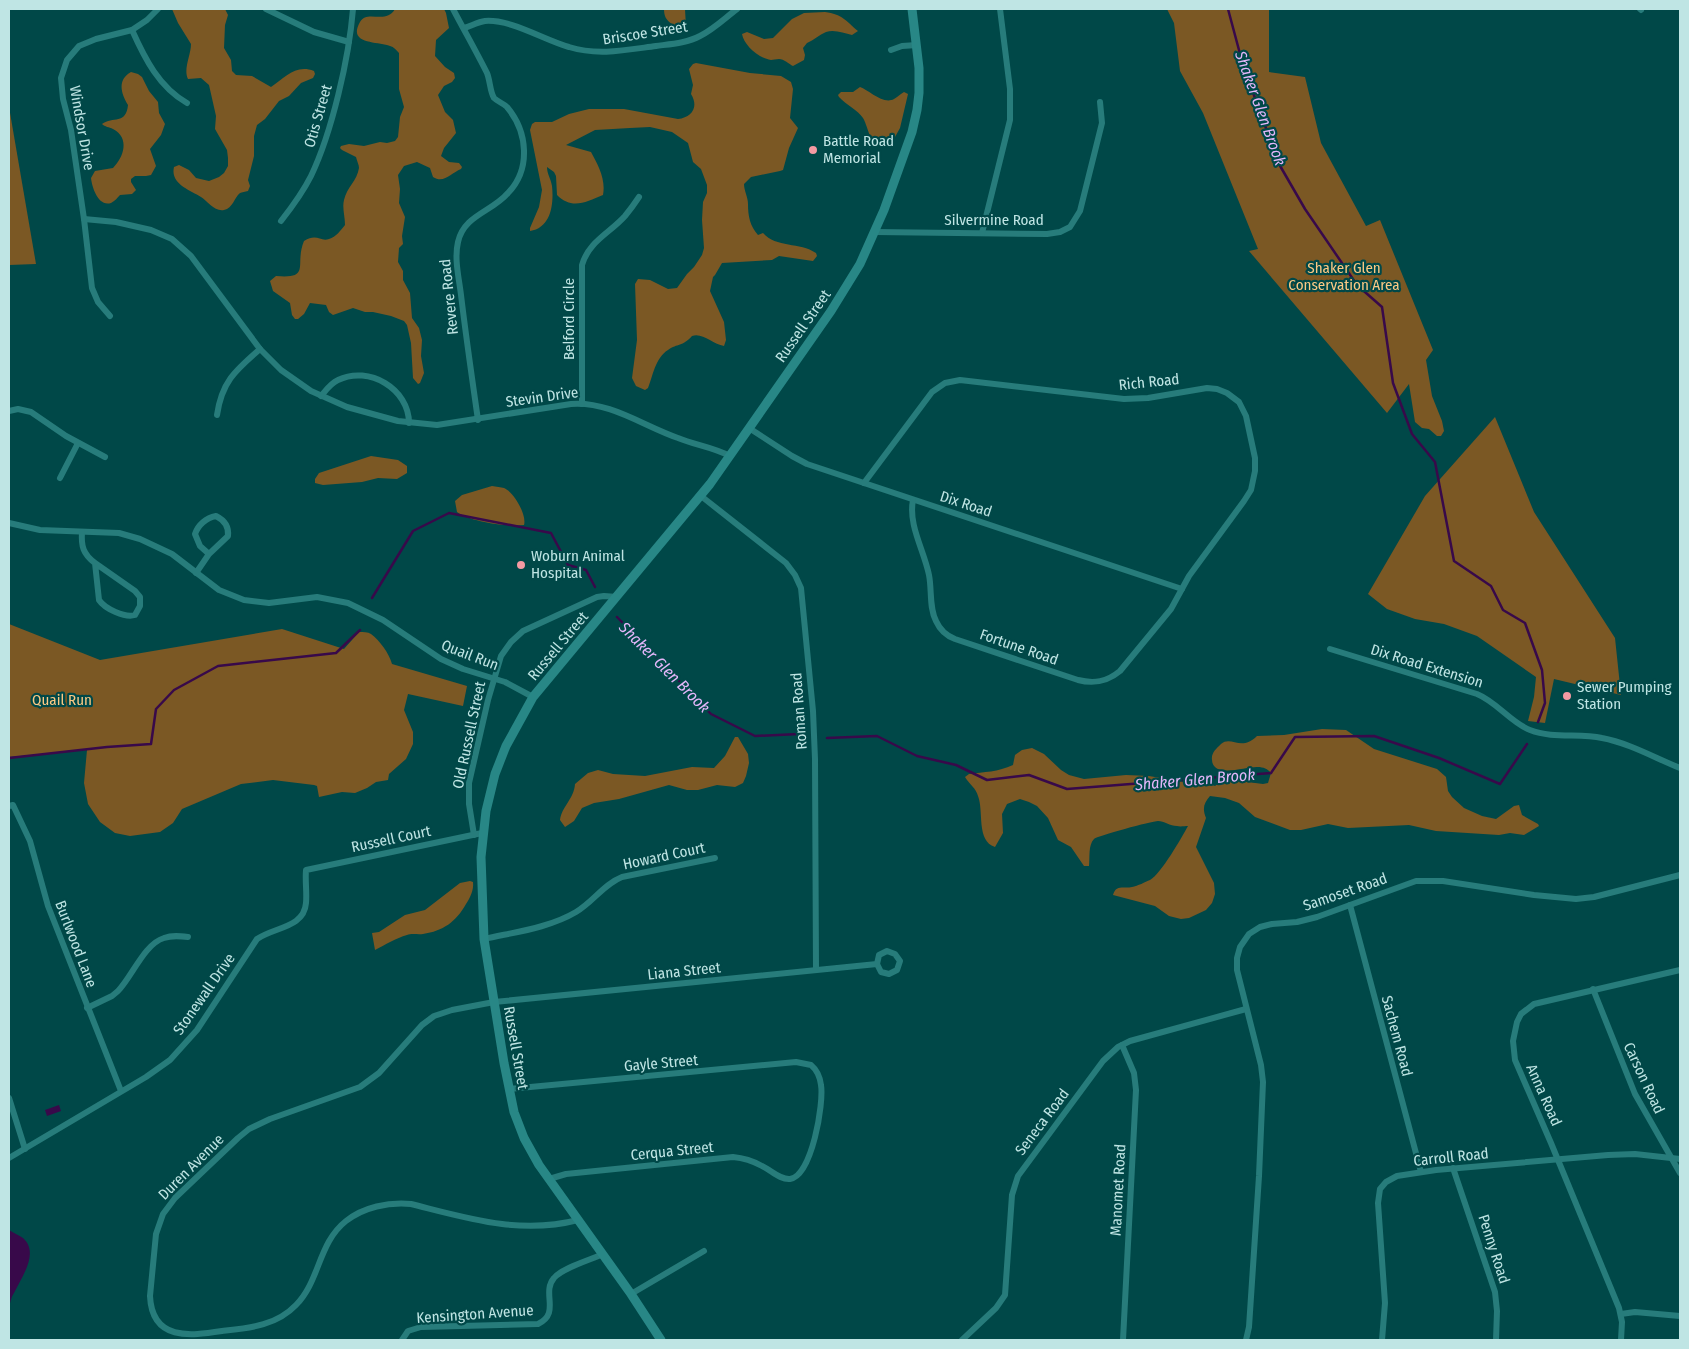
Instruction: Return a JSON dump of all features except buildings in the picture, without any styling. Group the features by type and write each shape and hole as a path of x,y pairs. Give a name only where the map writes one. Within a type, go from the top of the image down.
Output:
{"street":[{"name":"Windsor Drive","path":"110,316 93,293 71,130 62,94 63,70 69,56 83,44 132,30 147,20 158,9"},
{"path":"266,9 314,32 349,42"},
{"name":"Otis Street","path":"281,221 304,189 318,160 338,91 349,42 353,9"},
{"name":"Revere Road","path":"454,9 488,75 494,98 506,107 520,130 525,154 522,171 513,188 501,200 469,222 462,232 457,248 458,276 478,420"},
{"name":"Briscoe Street","path":"464,28 484,22 497,22 569,47 591,52 610,52 679,43 693,39 706,32 737,9"},
{"name":"Russell Street","path":"661,1340 631,1294 549,1179 524,1138 514,1112 484,939 478,834 495,774 512,734 533,697 701,496 846,289 860,264 876,232 905,154 918,110 920,83 912,9"},
{"path":"982,232 1010,120 1010,89 1000,9"},
{"path":"132,30 155,74 169,91 186,103"},
{"path":"891,50 902,46 917,45"},
{"name":"Silvermine Road","path":"876,232 1047,234 1067,229 1073,224 1080,211 1101,126 1100,102"},
{"name":"Belford Circle","path":"582,404 582,265 586,253 592,245 625,216 639,197"},
{"name":"Stevin Drive","path":"84,218 116,222 151,230 164,234 176,241 197,264 260,348 288,376 321,396 365,413 409,423 437,425 582,404 621,413 679,439 713,448 730,456"},
{"path":"217,415 220,395 225,385 260,348"},
{"path":"321,396 332,384 342,378 370,376 390,386 403,399 407,408 409,423"},
{"name":"Rich Road","path":"864,483 928,396 936,389 950,382 966,380 1124,399 1148,398 1207,388 1222,390 1239,402 1246,416 1255,464 1255,477 1248,496 1189,576 1182,590"},
{"path":"9,411 18,408 31,412 78,443 105,457"},
{"name":"Dix Road","path":"749,428 803,462 1182,590"},
{"path":"60,478 78,443"},
{"name":"Roman Road","path":"701,496 786,563 795,575 800,588 807,642 814,737 816,969"},
{"name":"Fortune Road","path":"913,500 911,515 929,577 933,614 941,630 952,638 1078,680 1097,682 1109,679 1120,671 1171,609 1182,590"},
{"path":"196,573 209,554 228,536 227,527 216,516 211,517 200,526 195,534 200,546 209,554"},
{"name":"Quail Run","path":"9,523 40,530 118,533 140,539 172,554 219,590 244,600 269,603 317,598 348,603 383,620 441,659 463,669 494,677 515,686 533,697"},
{"path":"82,532 83,550 87,556 140,597 140,606 134,615 127,616 100,603 95,563"},
{"name":"Old Russell Street","path":"478,834 469,804 469,783 494,677 504,650 515,638 524,632 597,597 617,597"},
{"name":"Dix Road Extension","path":"1330,649 1477,694 1493,702 1530,730 1552,734 1602,738 1680,768"},
{"name":"Burlwood Lane","path":"11,805 30,841 48,906 121,1091"},
{"name":"Russell Court","path":"306,870 478,834"},
{"name":"Howard Court","path":"484,939 562,919 583,907 614,880 622,877 715,858"},
{"name":"Stonewall Drive","path":"9,1158 158,1069 185,1044 211,1010 257,939 271,931 293,924 299,919 305,910 306,904 306,870"},
{"name":"Samoset Road","path":"1246,1340 1249,1327 1256,1222 1263,1074 1236,962 1240,947 1249,934 1267,925 1302,921 1419,880 1443,881 1549,897 1576,899 1594,897 1680,875"},
{"name":"Sachem Road","path":"1350,905 1420,1172"},
{"path":"87,1008 118,991 145,954 158,940 169,937 188,936"},
{"name":"Liana Street","path":"494,1002 876,964"},
{"name":"Anna Road","path":"1621,1340 1621,1314 1558,1159 1515,1060 1514,1030 1522,1014 1534,1004 1680,970"},
{"name":"Carson Road","path":"1593,989 1635,1094 1680,1173"},
{"name":"Duren Avenue","path":"494,1002 452,1010 434,1016 422,1025 379,1073 360,1087 270,1119 242,1134 175,1198 163,1214 154,1245 150,1296 153,1311 164,1327 181,1335 193,1335 267,1324 298,1303 312,1281 328,1241 343,1223 361,1212 384,1204 411,1204 510,1226 540,1226 578,1220"},
{"name":"Seneca Road","path":"962,1340 999,1306 1005,1295 1012,1195 1018,1176 1101,1064 1122,1044 1246,1009"},
{"name":"Manomet Road","path":"1122,1044 1134,1073 1136,1090 1123,1340"},
{"name":"Gayle Street","path":"509,1089 796,1062 807,1063 814,1068 821,1086 819,1117 806,1162 800,1172 793,1178"},
{"path":"9,1098 25,1149"},
{"name":"Carroll Road","path":"1382,1340 1385,1303 1378,1219 1378,1194 1382,1185 1392,1178 1454,1168 1621,1154 1680,1160"},
{"name":"Cerqua Street","path":"549,1179 566,1174 733,1157 745,1158 784,1178 793,1178"},
{"name":"Penny Road","path":"1454,1168 1495,1292 1497,1311 1496,1340"},
{"path":"631,1294 704,1251"},
{"name":"Kensington Avenue","path":"402,1340 408,1331 421,1327 532,1325 541,1322 549,1314 550,1288 554,1278 603,1254"},
{"path":"1621,1314 1635,1312 1680,1316"}],"green space":[{"path":"172,9 225,9 228,15 225,25 224,48 231,60 232,71 236,75 252,76 271,87 291,73 301,69 314,71 315,74 313,78 301,83 289,96 279,101 265,119 257,125 254,136 254,156 248,180 250,186 248,191 240,193 231,205 224,210 214,208 201,197 182,186 175,178 174,167 179,165 189,170 196,178 209,181 224,173 228,166 228,158 227,150 215,129 216,116 209,85 201,78 188,79 186,71 191,44"},
{"path":"395,9 444,9 446,13 449,28 436,40 435,56 445,67 454,73 455,78 444,86 438,95 445,112 453,120 456,133 444,148 441,156 449,162 459,163 462,167 444,179 437,179 433,177 430,168 417,162 404,166 398,175 399,203 405,217 402,236 403,244 399,248 398,262 403,271 403,280 410,293 412,318 419,328 422,340 421,356 424,373 418,384 413,378 411,343 407,325 404,321 391,316 353,308 333,315 329,312 326,305 310,303 304,314 295,319 292,315 290,303 273,291 270,281 276,276 298,273 304,241 312,238 326,240 332,238 345,225 344,200 359,168 356,157 342,150 341,146 387,143 395,141 398,137 400,117 404,107 399,89 399,53 391,46 366,41 358,35 357,29 363,18 387,16"},
{"path":"664,9 685,9 686,27 672,30 672,24 666,18"},
{"name":"Shaker Glen Conservation Area","path":"1167,9 1269,9 1269,72 1305,77 1321,143 1366,226 1380,220 1433,350 1426,360 1432,396 1444,431 1441,436 1437,436 1429,429 1422,428 1415,422 1409,384 1387,413 1249,251 1258,249 1203,113 1180,71 1174,23"},
{"path":"825,12 840,16 858,31 852,35 836,31 823,33 807,43 803,48 804,60 793,66 783,60 766,59 757,54 743,38 742,34 747,32 764,39 773,38 792,19 804,13"},
{"path":"696,63 750,73 781,76 791,82 793,89 790,118 798,128 789,148 783,170 751,177 744,184 744,187 748,201 750,221 758,235 763,233 775,241 803,247 816,253 817,256 813,261 779,256 772,260 722,263 713,277 710,291 724,322 726,340 724,346 704,337 692,336 664,353 657,362 648,388 645,390 636,386 632,378 637,340 635,284 638,279 650,280 668,289 677,288 702,255 704,248 703,202 707,193 707,185 701,169 693,162 688,143 672,132 650,127 595,130 566,145 591,152 599,167 604,189 603,195 579,203 563,200 557,195 556,176 547,167 552,186 550,214 543,225 530,231 539,207 542,190 530,130 535,122 552,122 569,114 589,109 624,109 678,119 683,118 693,111 694,107 691,94 693,85 689,69"},
{"path":"131,72 142,77 149,91 158,102 159,113 165,124 161,135 150,149 156,166 151,175 135,176 131,179 136,190 132,194 120,195 111,203 106,203 96,195 91,178 95,171 113,168 120,159 124,148 122,137 113,129 102,124 122,118 125,115 128,105 122,91 122,83"},
{"path":"860,87 885,100 894,99 904,92 908,94 900,128 890,146 883,147 874,143 861,115 838,95 841,92 853,92"},
{"path":"9,107 36,264 9,265"},
{"path":"1495,417 1534,512 1615,638 1621,695 1554,679 1545,723 1528,721 1534,697 1536,677 1477,636 1444,624 1415,619 1387,609 1368,594 1425,496"},
{"path":"371,456 398,460 407,466 407,473 397,479 378,478 362,482 323,485 315,483 319,473"},
{"path":"492,486 504,488 512,494 522,510 524,525 489,523 471,519 457,512 455,501 462,495"},
{"name":"Quail Run","path":"9,624 100,660 282,629 344,649 359,632 365,632 371,634 381,644 392,664 467,686 463,706 408,694 404,710 413,732 413,744 406,759 389,774 388,780 376,782 355,793 342,792 319,797 317,786 314,785 273,780 241,784 182,809 173,823 160,832 130,836 115,833 100,822 88,804 84,783 87,750 9,757"},
{"path":"1322,729 1346,730 1374,749 1437,769 1446,777 1448,791 1452,797 1464,808 1482,816 1496,819 1514,806 1519,805 1522,815 1539,826 1524,835 1436,831 1409,825 1348,828 1328,824 1301,830 1290,830 1255,817 1239,803 1225,798 1210,796 1204,806 1206,818 1196,847 1214,883 1215,894 1212,903 1206,910 1189,918 1181,919 1169,916 1155,906 1113,895 1118,888 1137,886 1155,876 1171,855 1188,826 1174,826 1158,821 1097,837 1091,845 1089,866 1084,866 1071,847 1058,840 1048,818 1037,806 1020,799 1007,804 1002,814 1003,833 995,847 985,839 980,802 976,791 965,777 969,774 1013,765 1015,755 1022,750 1032,748 1044,754 1069,775 1084,779 1126,775 1149,776 1184,782 1202,781 1215,786 1224,779 1263,784 1268,783 1271,773 1267,769 1253,767 1231,770 1218,769 1214,766 1212,760 1214,751 1221,744 1229,741 1246,743 1257,736 1284,735"},
{"path":"735,737 738,737 748,754 749,763 743,783 735,787 717,785 698,790 687,790 669,785 619,799 594,803 582,808 574,821 565,827 560,820 573,794 575,784 588,773 598,770 613,774 645,776 692,767 714,768 725,756"},
{"path":"473,882 473,885 469,899 458,916 448,925 430,933 403,936 375,950 372,933 379,932 405,915 425,910 460,883"}],"shaded area":[{"path":"59,1105 61,1111 47,1116 45,1110"},
{"path":"9,1230 23,1238 28,1244 30,1251 28,1265 12,1296 9,1308"}],"waterway":[{"name":"Shaker Glen Brook","path":"1228,9 1243,65 1279,164 1305,209 1357,285 1382,307 1393,383 1412,434 1435,462 1454,561 1491,586 1503,610 1525,623 1542,670 1545,703 1538,722"},
{"name":"Shaker Glen Brook","path":"372,598 413,531 449,513 551,533 568,565 586,570 595,587"},
{"name":"Shaker Glen Brook","path":"617,617 711,714 755,736 799,734"},
{"name":"Shaker Glen Brook","path":"9,758 151,744 156,709 174,690 218,666 336,653 360,630"},
{"name":"Shaker Glen Brook","path":"827,738 877,736 917,756 956,765 987,780 1029,775 1067,789 1271,773 1295,737 1374,736 1439,758 1500,784 1527,744"}],"place":[{"name":"Battle Road Memorial","path":"813,150"},
{"name":"Woburn Animal Hospital","path":"521,565"},
{"name":"Sewer Pumping Station","path":"1567,696"}]}
